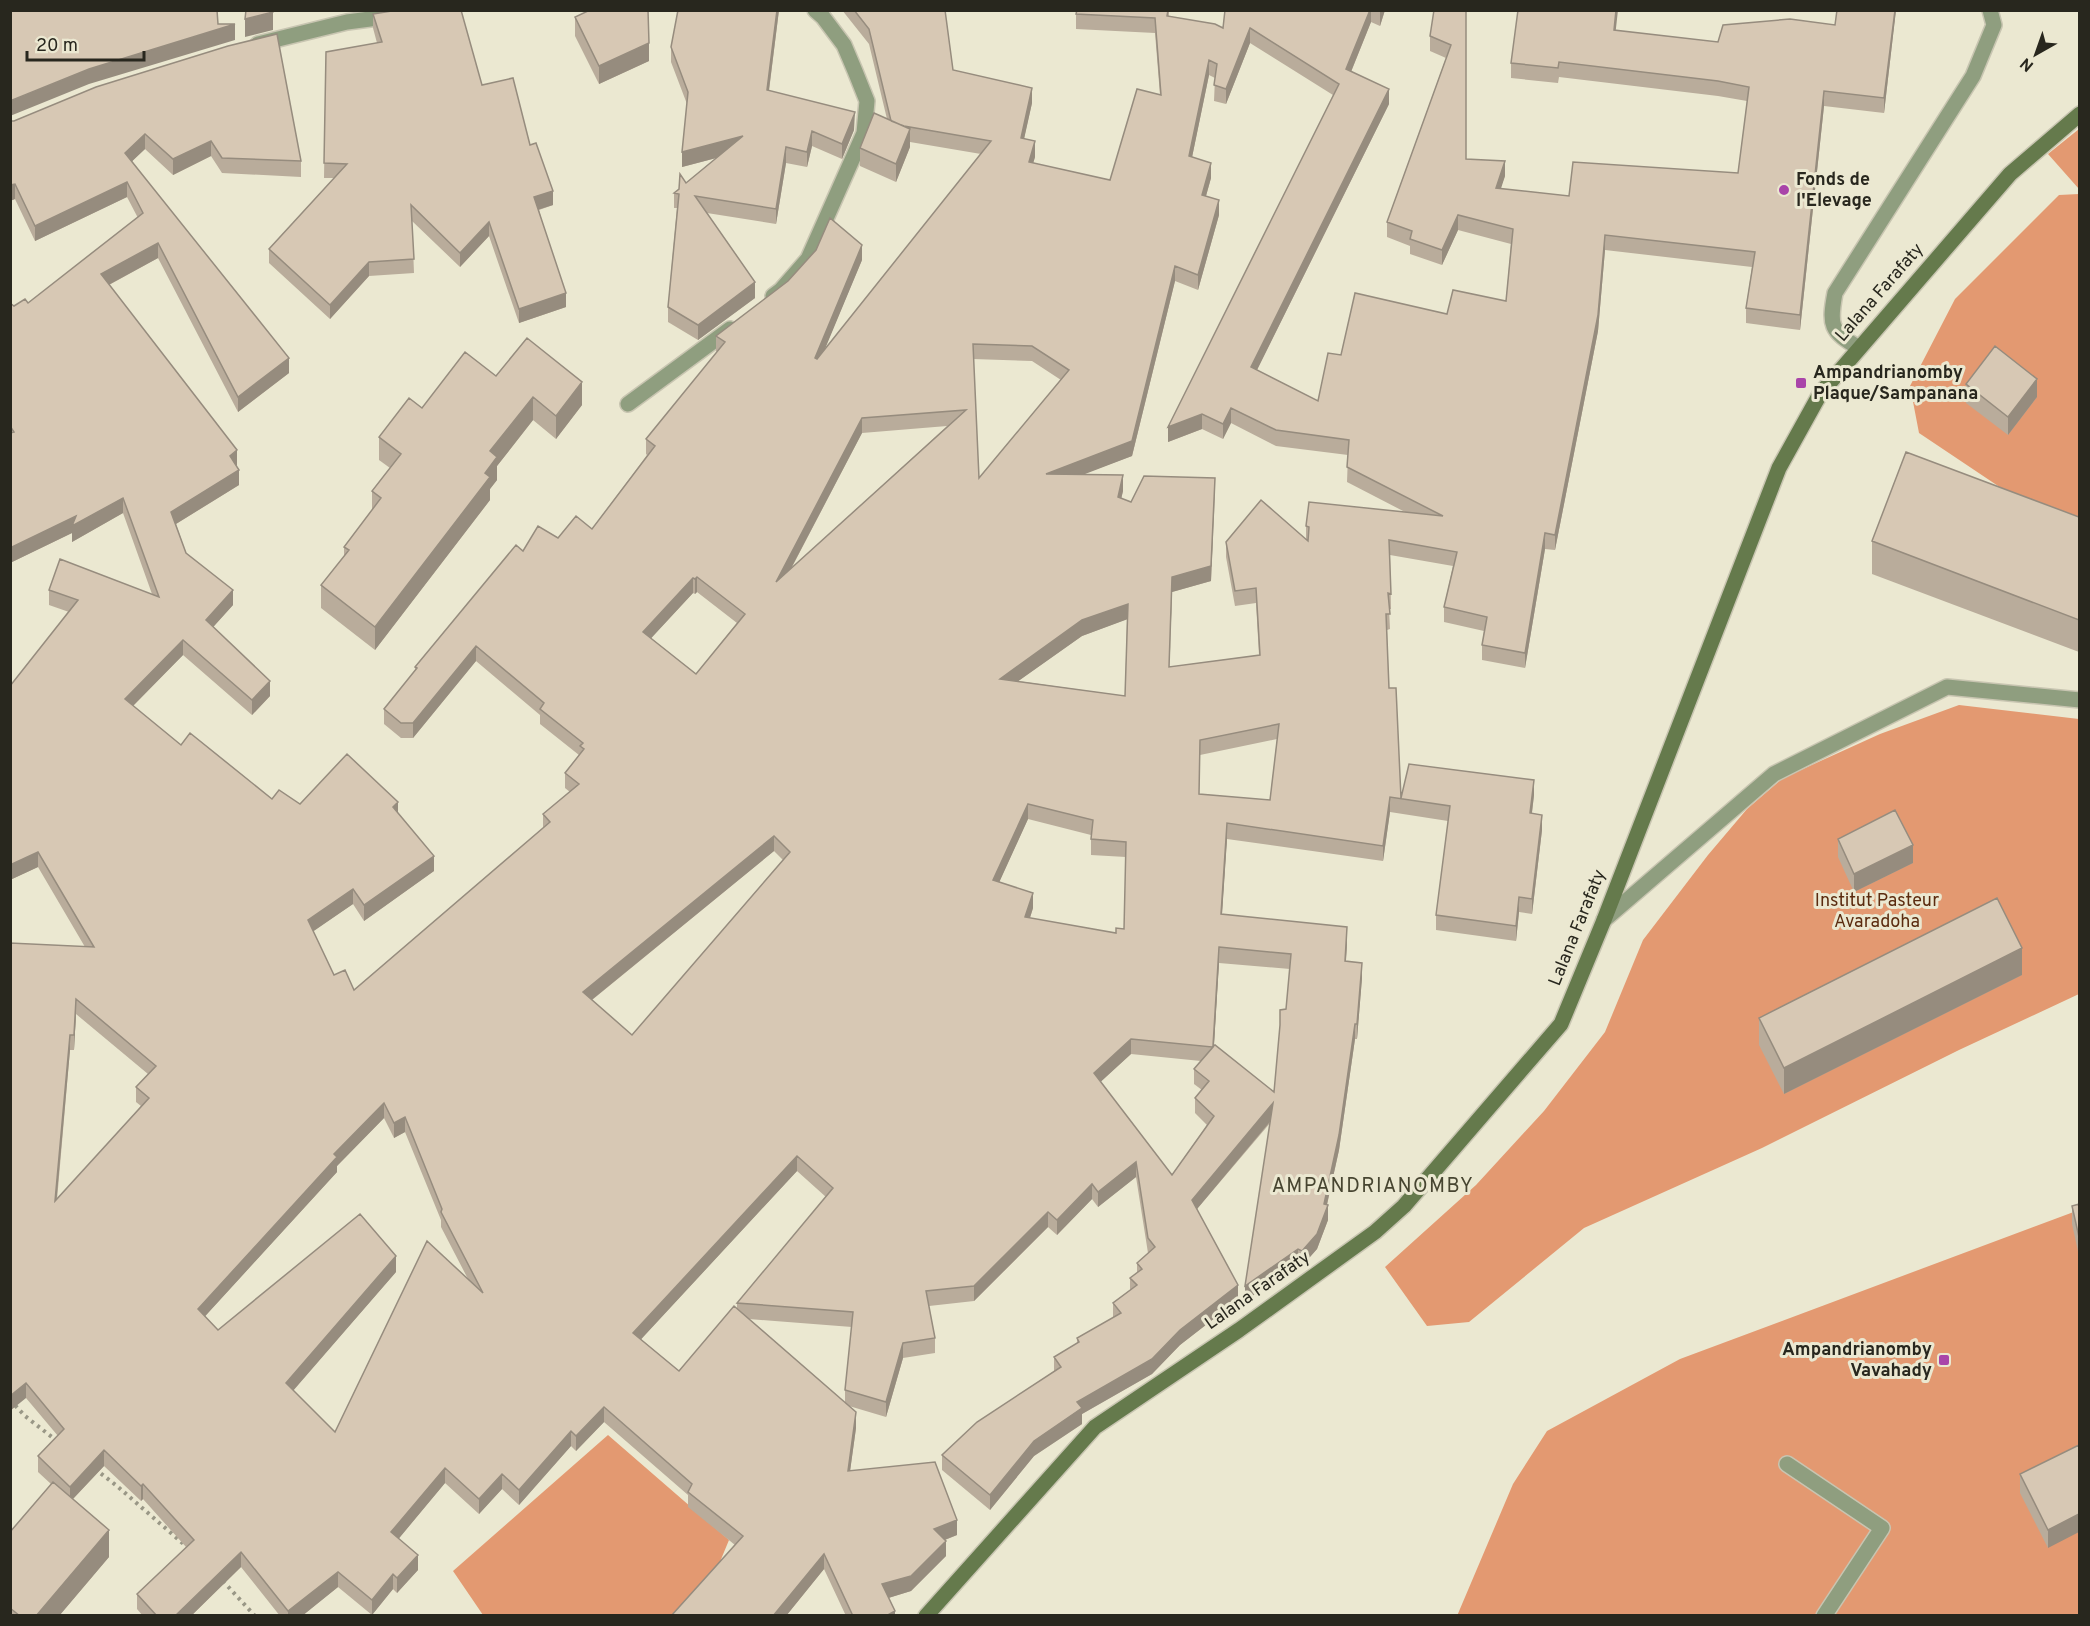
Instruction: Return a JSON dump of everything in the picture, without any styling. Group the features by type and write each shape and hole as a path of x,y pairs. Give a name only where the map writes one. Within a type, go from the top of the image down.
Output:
{"main road":[{"name":"Lalana Farafaty","path":"926,1616 1095,1426 1239,1330 1375,1232 1404,1206 1561,1024 1604,920 1779,468 1820,394 2010,174 2079,114"}],"street":[{"path":"759,307 781,290 808,259 864,133 867,101 844,45 824,17 815,10"},
{"path":"1859,348 1840,337 1833,328 1831,315 1835,293 1973,76 1994,25 1990,10"},
{"path":"247,47 347,22 413,14"},
{"path":"628,404 742,320"},
{"path":"1604,920 1774,774 1947,687 2079,700"},
{"path":"1787,1464 1882,1528 1824,1616"}],"path":[{"path":"10,1400 25,1416 62,1444"},
{"path":"90,1465 193,1552"},
{"path":"217,1575 255,1616"}],"green space":[{"path":"2079,129 2079,189 2048,154"},
{"path":"2079,194 2079,540 1919,433 1910,386 1955,299 2059,195"},
{"name":"Institut Pasteur Avaradoha","path":"1959,705 2079,719 2079,994 1959,1050 1762,1148 1584,1228 1469,1322 1427,1326 1385,1267 1476,1185 1544,1111 1605,1032 1643,940 1708,855 1747,809 1783,778 1880,734"},
{"path":"2079,1210 2079,1615 1457,1616 1513,1484 1547,1431 1680,1359"},
{"path":"608,1435 729,1540 698,1615 483,1615 453,1571"}],"building":[{"path":"10,10 217,10 218,24 235,24 89,69 10,101"},
{"path":"246,10 273,10 273,12 245,19"},
{"path":"398,10 461,10 482,85 513,78 530,145 536,143 553,191 534,197 566,293 519,309 489,222 460,253 411,205 414,259 369,262 330,305 269,249 347,164 324,163 326,52 382,42 373,14"},
{"path":"590,10 648,10 649,43 599,66 575,17"},
{"path":"678,10 777,10 767,90 855,112 842,144 812,131 807,152 786,147 776,209 695,196 755,282 698,325 668,307 679,194 674,193 679,189 680,174 686,183 743,136 682,152 688,92 671,47"},
{"path":"854,10 945,10 953,70 1032,88 1021,138 1035,141 1029,162 1110,180 1137,89 1161,95 1155,18 1076,14 1077,10 1168,10 1167,16 1215,24 1223,28 1225,10 1370,10 1346,69 1389,89 1251,367 1318,401 1328,353 1341,355 1355,293 1447,314 1453,290 1506,301 1513,229 1458,215 1442,250 1410,239 1412,231 1387,222 1451,45 1430,36 1434,10 1466,10 1466,159 1505,161 1496,188 1569,196 1573,162 1738,173 1749,87 1718,81 1559,62 1558,68 1511,63 1518,10 1616,10 1614,30 1718,42 1723,25 1790,19 1835,25 1837,10 1895,10 1884,98 1824,91 1800,315 1746,308 1755,252 1605,235 1598,315 1555,535 1545,533 1525,653 1482,645 1487,617 1444,607 1457,552 1389,540 1391,594 1388,593 1390,614 1386,614 1389,688 1396,688 1401,798 1409,764 1534,780 1530,813 1542,815 1532,899 1519,897 1516,926 1436,915 1450,806 1390,797 1383,846 1227,823 1221,914 1347,927 1345,961 1362,963 1357,1024 1355,1024 1339,1135 1324,1204 1328,1205 1317,1234 1302,1251 1298,1249 1245,1286 1273,1103 1192,1200 1238,1285 1180,1330 1152,1359 1077,1402 1082,1408 1034,1441 990,1495 942,1455 977,1422 1061,1367 1054,1357 1079,1342 1077,1338 1121,1313 1113,1303 1137,1285 1130,1278 1142,1269 1137,1263 1155,1247 1148,1238 1136,1162 1098,1192 1092,1184 1057,1220 1048,1212 974,1286 926,1291 935,1338 903,1343 886,1402 845,1390 853,1312 737,1303 833,1188 797,1156 633,1333 679,1371 734,1306 856,1412 848,1471 935,1462 957,1520 934,1529 946,1541 911,1576 882,1584 895,1611 886,1616 853,1616 824,1554 773,1616 671,1616 743,1536 688,1492 692,1484 604,1407 576,1436 571,1431 519,1490 502,1474 479,1499 445,1468 391,1532 418,1555 397,1578 393,1574 372,1600 338,1572 288,1611 241,1552 175,1616 157,1616 137,1594 194,1540 143,1484 141,1486 104,1450 70,1487 38,1456 64,1429 26,1383 10,1396 10,943 94,947 38,852 10,865 10,686 78,600 49,590 60,559 159,597 123,498 72,526 76,516 10,548 10,433 14,432 10,426 10,303 14,306 25,299 28,303 143,213 127,182 35,226 15,184 10,185 10,121 96,87 228,46 277,34 301,161 222,158 211,141 173,159 145,134 125,153 289,358 238,397 158,243 101,274 237,450 230,456 239,470 171,512 186,553 233,590 206,620 270,681 252,700 183,640 125,699 181,745 190,733 272,799 279,790 300,804 347,754 398,802 393,807 434,856 364,905 353,889 308,920 334,975 345,970 354,990 550,822 543,814 579,784 565,773 584,749 580,746 583,743 540,709 544,703 476,646 413,723 401,723 384,709 417,668 415,667 516,545 523,551 538,526 558,538 576,516 592,529 655,446 646,439 725,342 716,336 788,281 816,250 830,218 862,245 815,358 817,359 991,141 904,126 891,121 869,29","holes":["1250,28 1339,84 1168,427 1202,414 1223,424 1231,408 1276,430 1349,440 1347,467 1443,516 1309,502 1306,526 1309,527 1308,541 1261,500 1226,542 1235,591 1256,588 1260,655 1169,667 1172,577 1211,566 1215,478 1144,476 1131,502 1118,497 1123,475 1046,474 1132,441 1175,266 1198,275 1219,200 1202,195 1211,163 1189,156 1209,60 1217,64 1214,85 1226,89","973,344 1032,346 1069,370 979,478","966,410 776,582 862,418","697,577 745,614 696,674 643,632 693,578","1128,604 1125,696 1000,679 1082,620","1279,724 1270,800 1199,794 1200,740","1028,804 1093,820 1091,839 1126,842 1124,929 1116,928 1116,933 1025,917 1033,893 993,880","774,836 790,852 632,1035 583,992","1219,947 1291,954 1286,1009 1280,1010 1274,1092 1215,1045 1213,1046","76,999 156,1066 136,1087 149,1098 55,1201 70,1035 74,1035","1131,1039 1213,1047 1194,1069 1209,1081 1195,1098 1214,1116 1172,1175 1094,1073","384,1103 394,1123 405,1117 442,1209 441,1212 483,1293 427,1241 335,1432 286,1383 396,1256 360,1214 218,1330 198,1309 337,1157 334,1154"]},
{"path":"874,113 910,129 896,164 860,148"},
{"path":"527,338 582,382 556,416 533,397 490,451 497,457 485,473 490,477 375,627 321,585 349,550 344,547 381,498 372,491 401,454 379,437 409,398 422,408 465,352 496,376"},
{"path":"1995,346 2037,379 2008,417 1966,384"},
{"path":"1906,452 2079,517 2079,620 1872,541"},
{"path":"1895,810 1913,845 1854,874 1838,839"},
{"path":"1997,898 2022,948 1784,1068 1759,1018"},
{"path":"2079,1204 2079,1237 2072,1206"},
{"path":"2079,1445 2079,1514 2048,1530 2020,1474"},
{"path":"53,1482 109,1530 36,1616 20,1616 10,1608 10,1532"}],"place":[{"name":"Fonds de l'Elevage","path":"1784,190"},
{"name":"Ampandrianomby Plaque/Sampanana","path":"1801,383"},
{"name":"Ampandrianomby Vavahady","path":"1944,1360"}],"district":[{"name":"AMPANDRIANOMBY","path":"1373,1187"}]}
